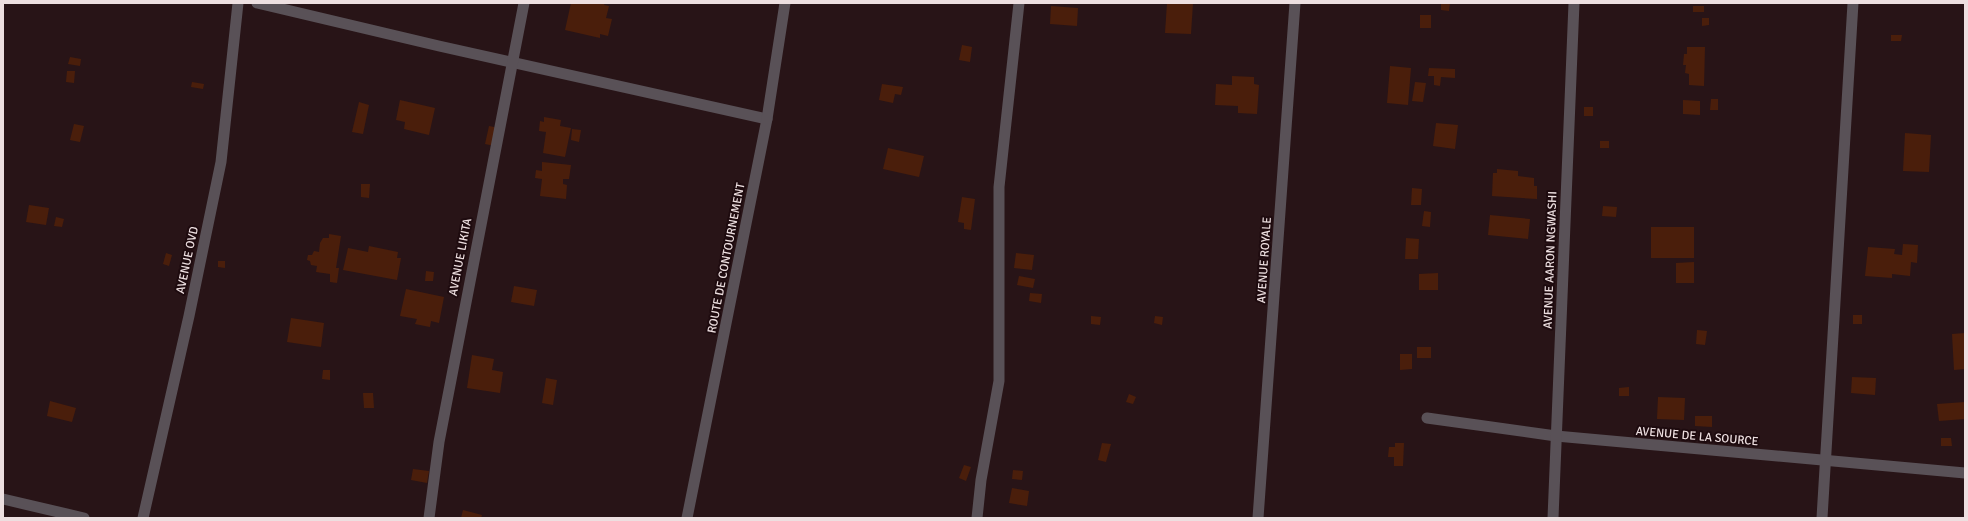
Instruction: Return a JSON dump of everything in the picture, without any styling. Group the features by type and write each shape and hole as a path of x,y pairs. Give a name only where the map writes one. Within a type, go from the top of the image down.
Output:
{"street":[{"name":"AVENUE OVD","path":"142,518 189,316 221,162 238,3"},
{"path":"257,3 767,119"},
{"name":"AVENUE LIKITA","path":"429,518 439,442 473,258 524,3"},
{"name":"ROUTE DE CONTOURNEMENT","path":"687,518 767,119 785,3"},
{"path":"977,518 980,480 999,381 999,187 1019,3"},
{"name":"AVENUE ROYALE","path":"1258,518 1295,3"},
{"name":"AVENUE AARON NGWASHI","path":"1552,518 1574,3"},
{"path":"1822,518 1853,3"},
{"name":"AVENUE DE LA SOURCE","path":"1427,418 1556,436 1965,473"},
{"path":"3,499 84,518"}],"building":[{"path":"571,3 605,3 604,5 609,6 606,18 612,19 608,36 600,34 600,38 565,30"},
{"path":"1167,3 1193,3 1191,34 1165,33"},
{"path":"1441,3 1450,3 1449,11 1441,10"},
{"path":"1051,6 1078,8 1077,26 1050,24"},
{"path":"1693,6 1704,6 1704,12 1693,12"},
{"path":"1420,15 1431,15 1431,28 1420,28"},
{"path":"1702,18 1709,18 1709,25 1702,26"},
{"path":"1891,35 1902,35 1901,41 1891,41"},
{"path":"962,45 972,47 970,62 959,60"},
{"path":"1687,47 1705,47 1704,86 1689,85 1689,74 1685,73 1686,65 1683,65 1684,54 1687,54"},
{"path":"70,57 81,59 80,66 68,64"},
{"path":"1390,66 1411,68 1408,105 1387,103"},
{"path":"1429,68 1455,69 1455,78 1441,77 1440,86 1434,85 1434,76 1428,76"},
{"path":"67,71 75,71 74,83 66,82"},
{"path":"1232,76 1254,77 1254,84 1259,85 1257,114 1238,113 1238,106 1215,105 1216,84 1232,85"},
{"path":"192,82 204,84 203,89 191,87"},
{"path":"1415,82 1426,83 1423,102 1412,101"},
{"path":"882,84 903,87 901,95 895,94 893,103 879,100"},
{"path":"1711,99 1718,99 1718,110 1710,110"},
{"path":"400,100 435,108 429,135 404,129 405,122 396,120"},
{"path":"1683,100 1700,101 1700,115 1683,114"},
{"path":"359,102 369,105 363,134 352,132"},
{"path":"1584,107 1593,107 1593,116 1584,116"},
{"path":"544,117 561,120 560,126 571,128 565,157 543,153 546,132 539,131 540,121 544,122"},
{"path":"1436,123 1458,125 1455,149 1433,146"},
{"path":"74,124 84,126 80,142 70,140"},
{"path":"489,126 499,128 495,146 485,144"},
{"path":"572,129 581,130 579,142 571,140"},
{"path":"1905,133 1931,135 1929,172 1903,171"},
{"path":"1600,141 1609,141 1609,148 1600,148"},
{"path":"888,148 924,156 919,177 883,169"},
{"path":"542,162 571,165 569,179 563,179 563,184 567,185 566,199 540,196 542,179 535,178 536,170 542,171"},
{"path":"1497,169 1518,171 1518,176 1534,178 1534,186 1537,186 1537,199 1492,196 1493,173 1497,173"},
{"path":"361,184 370,184 369,198 361,197"},
{"path":"1412,188 1422,189 1421,205 1411,205"},
{"path":"962,197 975,199 971,230 964,229 964,223 958,222"},
{"path":"29,205 49,208 46,225 26,222"},
{"path":"1603,206 1617,207 1616,217 1602,216"},
{"path":"1424,211 1431,212 1430,227 1422,226"},
{"path":"1490,215 1530,219 1528,239 1488,235"},
{"path":"56,217 64,219 62,227 54,226"},
{"path":"1651,227 1694,227 1694,258 1651,258"},
{"path":"329,234 341,236 336,268 339,268 337,283 330,282 330,274 316,272 317,266 311,265 310,261 307,260 308,255 312,255 314,251 319,252 320,243 323,238 329,238"},
{"path":"1406,238 1419,239 1418,259 1405,259"},
{"path":"1903,244 1918,245 1917,263 1911,262 1910,276 1892,274 1892,278 1865,276 1868,247 1895,249 1894,254 1902,255"},
{"path":"369,246 398,252 397,258 401,258 397,280 343,270 348,248 368,252"},
{"path":"166,253 172,255 169,266 163,264"},
{"path":"1016,253 1034,255 1032,270 1014,268"},
{"path":"218,261 225,261 225,268 218,267"},
{"path":"1694,262 1694,283 1676,283 1676,263"},
{"path":"426,271 434,272 433,281 425,281"},
{"path":"1438,273 1438,290 1419,290 1419,274"},
{"path":"1019,276 1035,279 1033,288 1017,285"},
{"path":"514,286 537,290 534,306 511,302"},
{"path":"406,289 444,297 439,323 431,321 430,327 415,324 417,319 400,316"},
{"path":"1030,293 1042,294 1041,303 1029,301"},
{"path":"1853,315 1862,315 1862,324 1853,324"},
{"path":"1091,316 1101,317 1100,325 1091,324"},
{"path":"1155,316 1163,317 1162,325 1154,323"},
{"path":"291,318 324,323 321,347 287,342"},
{"path":"1697,330 1707,331 1705,345 1696,344"},
{"path":"1965,333 1965,369 1954,370 1952,334"},
{"path":"1417,347 1431,347 1431,358 1417,358"},
{"path":"1400,354 1412,354 1412,369 1400,370"},
{"path":"472,355 494,359 492,370 503,372 500,393 467,388"},
{"path":"323,370 330,370 330,380 322,379"},
{"path":"1852,377 1876,378 1875,395 1851,393"},
{"path":"546,378 557,380 553,405 542,403"},
{"path":"1629,387 1629,396 1619,396 1619,388"},
{"path":"363,393 373,393 374,408 364,408"},
{"path":"1129,394 1136,397 1133,404 1126,402"},
{"path":"1658,397 1685,398 1684,420 1657,419"},
{"path":"50,401 76,408 72,422 47,416"},
{"path":"1965,402 1965,419 1939,421 1937,404"},
{"path":"1695,416 1712,416 1712,427 1695,426"},
{"path":"1941,438 1951,438 1952,446 1941,446"},
{"path":"1102,443 1111,444 1106,462 1098,460"},
{"path":"1395,443 1404,443 1403,466 1394,466 1394,457 1388,457 1389,447 1395,447"},
{"path":"964,465 971,467 966,481 959,478"},
{"path":"413,469 429,471 427,483 411,480"},
{"path":"1013,470 1023,471 1022,480 1012,479"},
{"path":"1012,488 1029,491 1027,506 1009,503"},
{"path":"463,510 482,515 481,518 461,518"}]}
